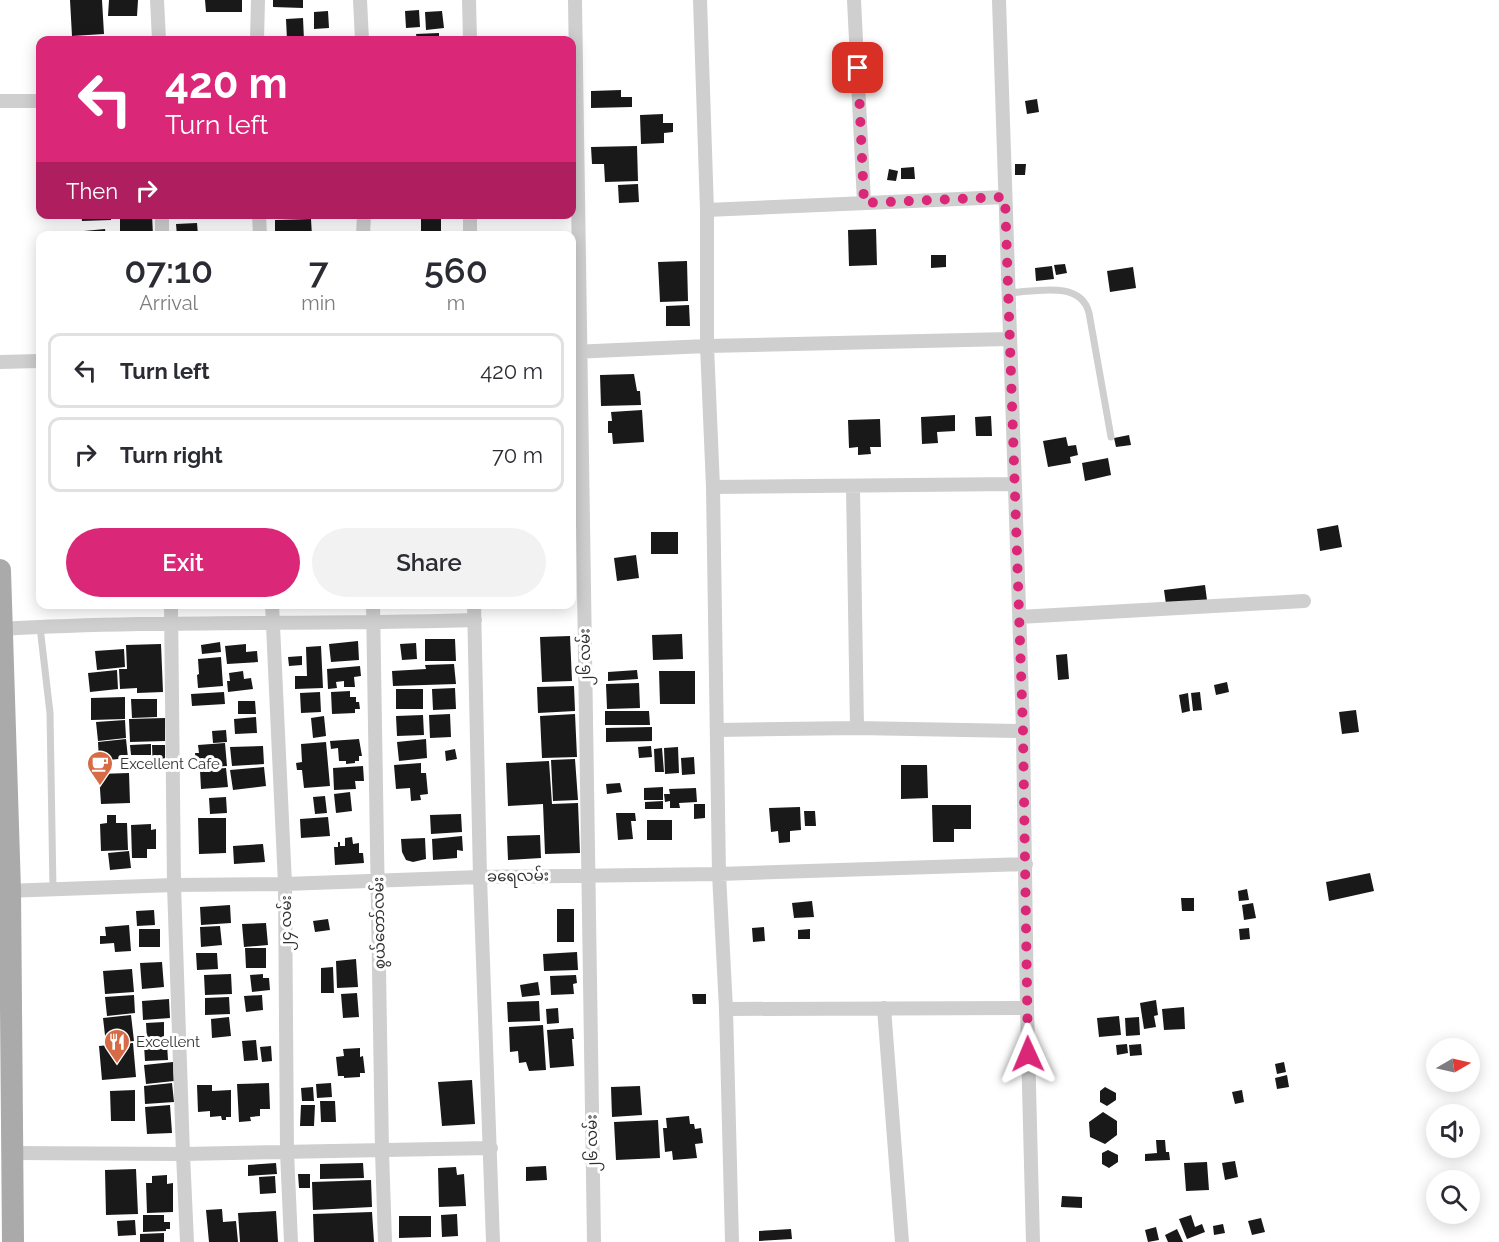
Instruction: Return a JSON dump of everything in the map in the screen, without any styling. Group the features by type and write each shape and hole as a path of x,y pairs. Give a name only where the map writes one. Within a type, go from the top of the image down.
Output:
{"main road":[{"path":"0,570 14,1242"}],"street":[{"path":"157,0 159,36"},
{"path":"257,36 258,0"},
{"path":"360,0 362,36"},
{"path":"469,0 470,36"},
{"name":"၂၆ လမ်း","path":"575,0 575,36"},
{"path":"700,0 707,210 707,346 718,730 719,874 726,1009 732,1242"},
{"path":"854,0 864,203"},
{"path":"999,0 1023,731 1033,1242"},
{"path":"0,101 36,101"},
{"path":"707,210 1005,197"},
{"path":"576,352 707,346 1009,339"},
{"path":"0,362 36,361"},
{"name":"၂၆ လမ်း","path":"576,392 594,1242"},
{"path":"712,487 1014,484"},
{"path":"853,487 857,729"},
{"path":"1019,617 1304,601"},
{"path":"171,609 174,885 187,1242"},
{"name":"၂၄ လမ်း","path":"272,609 285,884 287,1152 291,1242"},
{"name":"စွယ်တော်လမ်း","path":"373,609 385,1242"},
{"path":"474,609 480,877 493,1242"},
{"path":"2,629 272,621 373,623 475,620"},
{"path":"718,730 1023,731"},
{"name":"ခရေလမ်း","path":"5,891 480,877 719,874 1026,864"},
{"path":"884,1008 902,1242"},
{"path":"726,1009 1027,1008"},
{"path":"13,1153 183,1154 490,1148"}],"lane":[{"path":"1007,293 1061,290 1081,297 1087,305 1111,437"},
{"path":"40,627 50,713 53,889"}],"building":[{"path":"70,0 102,0 104,34 72,36"},
{"path":"109,0 138,0 137,16 108,16"},
{"path":"205,0 242,0 242,12 206,12"},
{"path":"273,0 303,0 303,8 273,7"},
{"path":"419,10 420,27 406,28 405,11"},
{"path":"328,11 329,28 314,29 314,12"},
{"path":"442,11 444,28 426,30 425,12"},
{"path":"303,18 304,36 287,36 286,19"},
{"path":"439,33 439,36 416,36 416,34"},
{"path":"621,90 621,97 632,97 632,107 591,108 591,91"},
{"path":"1037,99 1039,112 1027,114 1025,101"},
{"path":"663,114 663,123 673,123 673,132 664,133 664,143 641,144 640,115"},
{"path":"637,146 638,181 605,182 604,164 592,164 591,147"},
{"path":"1015,164 1026,164 1025,175 1015,175"},
{"path":"914,167 915,179 901,179 901,168"},
{"path":"889,169 898,171 896,181 887,180"},
{"path":"638,184 639,202 619,203 618,185"},
{"path":"82,219 111,219 111,220 82,221"},
{"path":"120,219 152,219 153,231 120,231"},
{"path":"311,219 312,231 275,231 275,220"},
{"path":"421,219 441,219 441,231 421,231"},
{"path":"197,223 198,231 177,231 176,224"},
{"path":"876,229 877,265 849,266 848,230"},
{"path":"931,255 946,255 946,267 931,268"},
{"path":"687,261 688,301 660,302 658,262"},
{"path":"1065,264 1067,273 1056,275 1054,265"},
{"path":"1052,266 1054,279 1036,281 1035,268"},
{"path":"1133,267 1136,288 1110,292 1107,271"},
{"path":"689,305 690,326 666,326 666,306"},
{"path":"634,374 637,391 640,391 641,405 601,406 600,375"},
{"path":"642,410 644,442 613,444 612,433 608,433 608,421 612,421 611,412"},
{"path":"955,415 955,431 937,432 938,443 922,444 921,417"},
{"path":"991,416 992,436 976,436 975,417"},
{"path":"880,419 881,447 870,447 871,454 858,455 858,447 849,448 848,420"},
{"path":"1129,435 1131,445 1116,447 1114,438"},
{"path":"1066,437 1068,446 1076,445 1078,455 1070,457 1071,463 1048,467 1043,441"},
{"path":"1108,458 1111,475 1085,481 1082,463"},
{"path":"1338,525 1342,547 1320,551 1317,529"},
{"path":"651,532 678,532 678,554 651,554"},
{"path":"636,555 639,578 617,581 614,558"},
{"path":"1205,585 1207,600 1166,604 1164,590"},
{"path":"682,634 683,659 653,660 652,635"},
{"path":"570,636 572,681 542,682 540,637"},
{"path":"425,639 455,639 456,661 425,661"},
{"path":"358,641 359,660 331,662 329,644"},
{"path":"220,642 221,652 202,654 201,645"},
{"path":"416,643 417,659 402,660 400,644"},
{"path":"161,644 163,692 137,693 137,688 120,689 119,669 127,669 126,645"},
{"path":"246,644 246,652 257,651 258,662 227,664 225,646"},
{"path":"321,646 323,688 295,689 295,676 307,676 306,647"},
{"path":"124,649 125,667 97,670 95,651"},
{"path":"1067,654 1069,679 1058,680 1056,655"},
{"path":"302,656 302,665 289,666 288,657"},
{"path":"221,657 223,686 198,688 198,659"},
{"path":"454,664 456,684 393,686 392,671 426,669 425,665"},
{"path":"360,666 361,676 354,677 355,687 344,687 344,681 336,682 337,688 328,689 327,669"},
{"path":"117,670 118,689 90,692 88,673"},
{"path":"637,670 638,679 608,681 608,672"},
{"path":"243,671 244,679 251,678 253,689 228,692 229,673"},
{"path":"659,671 695,671 695,704 660,704"},
{"path":"1227,682 1229,692 1216,695 1214,685"},
{"path":"639,683 640,708 607,709 606,684"},
{"path":"574,686 575,711 538,713 537,687"},
{"path":"455,688 456,709 433,710 432,689"},
{"path":"396,689 423,689 423,709 396,709"},
{"path":"350,691 350,697 356,697 360,709 355,709 355,713 332,714 331,692"},
{"path":"224,692 225,704 192,706 191,694"},
{"path":"320,692 321,712 301,713 300,693"},
{"path":"1200,692 1202,710 1193,711 1191,693"},
{"path":"1188,693 1190,711 1182,713 1179,695"},
{"path":"125,697 125,719 91,720 91,698"},
{"path":"131,699 157,699 157,717 132,718"},
{"path":"238,701 255,701 256,714 238,714"},
{"path":"1356,710 1359,732 1342,734 1339,712"},
{"path":"605,711 649,711 650,725 605,725"},
{"path":"450,714 451,737 430,738 429,715"},
{"path":"575,714 577,757 542,758 540,716"},
{"path":"423,715 424,735 397,736 396,716"},
{"path":"324,716 326,736 313,738 311,718"},
{"path":"256,717 257,733 235,734 234,719"},
{"path":"165,718 165,741 130,742 129,719"},
{"path":"125,720 126,738 98,741 96,722"},
{"path":"652,727 652,741 606,742 606,728"},
{"path":"226,730 227,742 213,743 212,731"},
{"path":"126,739 128,758 99,761 98,742"},
{"path":"359,739 362,756 359,756 359,761 355,763 346,764 346,761 339,761 338,748 331,749 330,741"},
{"path":"426,739 427,758 399,761 397,742"},
{"path":"326,742 330,786 304,788 302,770 297,770 296,763 302,762 301,744"},
{"path":"225,743 227,766 196,768 195,753 199,753 198,745"},
{"path":"151,744 151,755 131,755 130,745"},
{"path":"152,745 165,745 165,770 153,771"},
{"path":"263,746 264,764 232,766 230,747"},
{"path":"651,746 652,757 639,758 638,747"},
{"path":"678,747 679,773 665,774 664,748"},
{"path":"662,748 664,772 655,772 654,749"},
{"path":"455,749 457,759 446,761 445,751"},
{"path":"694,757 695,774 682,775 681,758"},
{"path":"575,759 578,800 553,801 551,760"},
{"path":"549,761 552,804 578,803 580,853 545,854 543,804 508,806 506,763"},
{"path":"421,763 421,773 426,773 428,794 420,795 421,800 411,801 410,788 396,789 394,765"},
{"path":"901,765 927,765 928,798 901,799"},
{"path":"363,766 364,781 355,781 356,789 334,790 333,768"},
{"path":"264,767 266,786 233,790 230,770"},
{"path":"226,768 228,787 201,789 200,770"},
{"path":"129,773 130,803 101,804 99,774"},
{"path":"620,783 622,792 607,794 606,784"},
{"path":"663,787 663,800 644,800 644,788"},
{"path":"696,788 697,802 679,803 680,808 670,808 670,801 665,802 664,794 670,794 669,789"},
{"path":"350,792 352,811 336,813 334,794"},
{"path":"325,796 327,813 315,814 313,797"},
{"path":"226,797 227,813 210,814 209,798"},
{"path":"663,801 663,809 645,809 645,802"},
{"path":"694,804 705,804 705,818 694,819"},
{"path":"932,805 971,805 971,829 954,829 954,842 933,842"},
{"path":"800,807 801,830 790,831 790,842 779,843 778,831 771,832 769,808"},
{"path":"804,811 815,811 816,826 805,826"},
{"path":"616,813 635,813 636,821 631,821 633,839 618,840"},
{"path":"461,814 462,832 431,834 430,815"},
{"path":"107,815 116,815 116,823 127,823 128,850 101,851 100,824 107,823"},
{"path":"328,817 330,836 301,838 300,819"},
{"path":"198,818 226,818 226,853 199,854"},
{"path":"647,820 672,820 672,840 647,840"},
{"path":"151,824 151,830 156,829 156,849 147,849 147,858 132,858 131,825"},
{"path":"540,835 541,858 508,860 507,836"},
{"path":"462,836 463,851 457,850 457,858 433,860 432,839"},
{"path":"352,837 353,844 359,843 359,853 363,853 364,863 335,865 334,847 338,847 338,842 340,846 345,846 345,838"},
{"path":"425,838 426,859 413,862 406,860 402,852 401,839"},
{"path":"263,844 265,862 234,864 233,846"},
{"path":"129,851 131,868 110,870 108,853"},
{"path":"1370,873 1374,891 1329,901 1326,882"},
{"path":"1247,889 1249,900 1239,901 1238,891"},
{"path":"1181,898 1194,898 1194,911 1182,911"},
{"path":"812,901 814,917 794,918 792,903"},
{"path":"1253,903 1256,918 1244,920 1242,905"},
{"path":"230,905 231,923 201,925 200,907"},
{"path":"557,909 574,909 574,942 557,942"},
{"path":"154,910 155,925 137,926 136,911"},
{"path":"328,919 330,930 315,932 313,921"},
{"path":"266,923 268,945 244,947 242,924"},
{"path":"129,925 131,951 115,952 114,943 100,944 100,936 106,936 105,927"},
{"path":"220,926 222,945 201,947 200,927"},
{"path":"764,927 765,941 753,942 752,928"},
{"path":"1249,928 1250,939 1240,940 1239,929"},
{"path":"139,929 160,929 160,947 139,947"},
{"path":"810,929 810,939 798,939 798,930"},
{"path":"245,948 266,948 266,968 246,968"},
{"path":"577,952 578,970 544,971 543,954"},
{"path":"196,953 217,953 218,969 197,970"},
{"path":"356,959 358,987 337,988 336,961"},
{"path":"162,962 164,987 142,989 140,963"},
{"path":"333,967 334,993 321,993 321,968"},
{"path":"132,969 134,992 105,994 103,971"},
{"path":"231,974 232,994 205,995 204,975"},
{"path":"263,974 263,978 269,978 270,990 252,992 250,975"},
{"path":"576,975 577,983 573,984 574,994 551,995 550,976"},
{"path":"538,982 540,995 522,997 520,985"},
{"path":"357,993 359,1017 343,1018 341,994"},
{"path":"692,994 706,994 706,1004 693,1004"},
{"path":"134,995 135,1013 107,1016 105,997"},
{"path":"262,995 263,1010 246,1012 244,996"},
{"path":"229,997 230,1014 205,1015 205,998"},
{"path":"169,999 170,1018 143,1020 142,1001"},
{"path":"1156,1000 1158,1015 1154,1016 1156,1027 1144,1029 1140,1003"},
{"path":"539,1001 540,1021 508,1022 507,1002"},
{"path":"1184,1007 1185,1029 1164,1030 1162,1009"},
{"path":"558,1008 559,1023 547,1024 546,1009"},
{"path":"131,1015 134,1041 106,1044 103,1018"},
{"path":"1119,1016 1121,1035 1099,1037 1097,1018"},
{"path":"229,1017 231,1036 212,1038 211,1019"},
{"path":"1139,1017 1140,1035 1126,1036 1125,1018"},
{"path":"164,1022 164,1040 147,1040 146,1023"},
{"path":"543,1025 546,1070 529,1071 526,1062 519,1063 518,1051 510,1052 509,1027"},
{"path":"573,1028 574,1066 550,1068 547,1030"},
{"path":"256,1040 258,1060 244,1061 242,1041"},
{"path":"133,1043 136,1077 102,1080 99,1046"},
{"path":"167,1044 168,1060 145,1061 144,1045"},
{"path":"1127,1044 1128,1053 1117,1055 1116,1045"},
{"path":"1141,1044 1142,1055 1130,1056 1129,1045"},
{"path":"271,1046 272,1061 262,1062 260,1047"},
{"path":"360,1048 365,1073 360,1073 360,1077 338,1076 336,1057 344,1056 343,1049"},
{"path":"173,1062 174,1081 146,1084 144,1065"},
{"path":"1284,1062 1286,1072 1277,1074 1275,1064"},
{"path":"1287,1075 1289,1087 1277,1089 1275,1078"},
{"path":"472,1080 475,1124 442,1126 438,1082"},
{"path":"172,1083 174,1102 145,1104 144,1086"},
{"path":"269,1083 270,1109 260,1109 260,1116 250,1117 251,1121 239,1122 237,1084"},
{"path":"331,1083 332,1097 317,1098 316,1084"},
{"path":"197,1085 212,1085 212,1091 231,1090 231,1117 222,1120 221,1116 210,1117 210,1111 198,1112"},
{"path":"640,1086 642,1115 612,1117 611,1087"},
{"path":"313,1087 314,1101 302,1101 301,1088"},
{"path":"1105,1087 1116,1093 1116,1100 1107,1106 1100,1102 1100,1091"},
{"path":"135,1090 135,1121 111,1121 110,1091"},
{"path":"1242,1090 1244,1102 1235,1104 1232,1092"},
{"path":"320,1101 335,1101 336,1122 321,1122"},
{"path":"170,1105 172,1133 147,1134 145,1107"},
{"path":"301,1105 315,1105 314,1126 300,1126"},
{"path":"1103,1112 1117,1121 1117,1135 1105,1144 1090,1137 1089,1122"},
{"path":"689,1116 690,1124 694,1124 695,1129 701,1128 703,1143 695,1144 697,1158 673,1160 672,1151 665,1152 663,1128 667,1128 666,1118"},
{"path":"658,1120 660,1158 616,1160 614,1122"},
{"path":"1156,1140 1165,1140 1166,1152 1169,1152 1170,1160 1145,1161 1145,1154 1157,1153"},
{"path":"1108,1150 1118,1155 1118,1162 1109,1168 1102,1164 1102,1153"},
{"path":"1235,1161 1238,1177 1225,1180 1222,1163"},
{"path":"1207,1162 1209,1190 1186,1191 1184,1163"},
{"path":"276,1163 277,1174 248,1176 248,1165"},
{"path":"363,1163 364,1178 320,1179 320,1164"},
{"path":"546,1166 547,1180 526,1181 526,1167"},
{"path":"456,1167 457,1175 464,1174 466,1206 439,1207 438,1168"},
{"path":"136,1169 138,1214 106,1215 105,1170"},
{"path":"298,1174 310,1174 310,1188 299,1188"},
{"path":"167,1175 167,1184 173,1183 173,1212 147,1213 146,1183 152,1183 152,1176"},
{"path":"275,1176 276,1193 260,1194 259,1177"},
{"path":"371,1180 372,1207 313,1210 312,1182"},
{"path":"1062,1196 1082,1197 1082,1208 1061,1207"},
{"path":"222,1209 223,1222 236,1221 238,1242 209,1242 206,1210"},
{"path":"276,1211 278,1242 240,1242 238,1213"},
{"path":"372,1212 374,1242 314,1242 313,1214"},
{"path":"457,1214 458,1236 442,1237 441,1215"},
{"path":"143,1215 164,1215 164,1222 170,1222 170,1229 143,1232"},
{"path":"1191,1215 1195,1227 1202,1224 1205,1232 1187,1239 1179,1219"},
{"path":"399,1216 431,1216 431,1237 399,1238"},
{"path":"1261,1218 1265,1232 1252,1235 1248,1221"},
{"path":"135,1220 136,1235 118,1236 117,1221"},
{"path":"1223,1224 1225,1233 1214,1235 1213,1226"},
{"path":"1156,1227 1159,1240 1148,1242 1145,1230"},
{"path":"791,1229 792,1239 759,1241 759,1231"},
{"path":"1177,1229 1183,1242 1168,1242 1165,1235"},
{"path":"164,1233 164,1242 140,1242 140,1234"}],"place":[{"name":"Excellent Cafe","path":"100,787"},
{"name":"Excellent","path":"117,1065"}],"route":[{"path":"858,68 864,203 1005,197 1023,731 1028,1054"}]}
